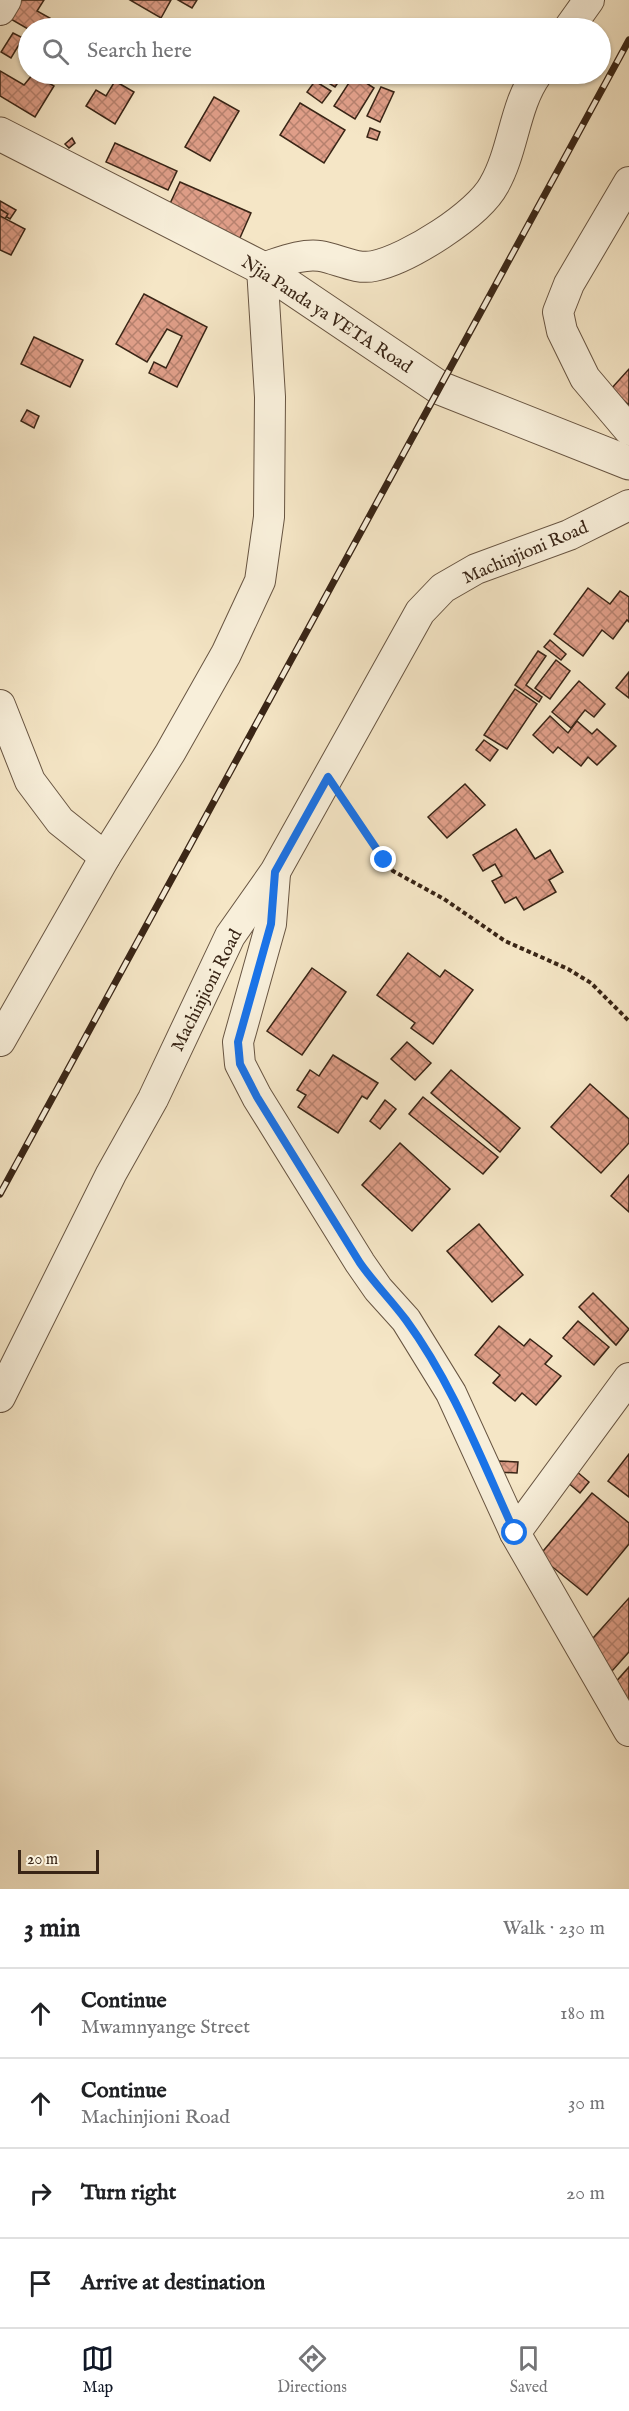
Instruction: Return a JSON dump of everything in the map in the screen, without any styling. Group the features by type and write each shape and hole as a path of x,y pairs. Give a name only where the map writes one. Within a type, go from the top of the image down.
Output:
{"street":[{"path":"0,10 6,0"},
{"path":"576,18 590,0"},
{"path":"2,1035 105,857 176,743 226,654 260,581 270,517 270,398 262,268 311,255 357,266 374,266 449,230 481,202 494,186 532,84"},
{"name":"Njia Panda ya VETA Road","path":"0,134 262,268 440,388 629,463"},
{"path":"629,182 569,284 558,312 562,331 585,378 629,430"},
{"name":"Machinjioni Road","path":"0,1397 111,1174 153,1099 230,936 275,872 420,612 443,588 476,569 569,535 629,505"},
{"path":"0,705 36,790 60,821 105,857"},
{"path":"275,872 271,924 238,1042 240,1064 257,1097 360,1263 378,1289 406,1320 451,1393 515,1533 629,1731"},
{"path":"515,1533 629,1378"}],"path":[{"path":"328,777 393,871 444,899 505,941 568,969 591,983 629,1021"}],"building":[{"path":"20,0 44,0 37,11 50,18 18,18 18,23 9,18"},
{"path":"130,0 171,0 161,18"},
{"path":"178,0 197,0 192,8"},
{"path":"13,33 18,36 18,46 11,58 1,52"},
{"path":"0,71 18,82 18,84 50,84 54,86 35,117 0,96"},
{"path":"113,84 120,84 134,92 115,124 86,106 96,90 106,96"},
{"path":"313,84 320,84 331,91 322,103 307,92"},
{"path":"348,84 368,84 374,88 355,119 334,106"},
{"path":"381,87 394,92 380,122 367,116"},
{"path":"214,97 239,111 210,161 185,147"},
{"path":"300,103 345,130 324,163 280,135"},
{"path":"370,128 380,132 377,140 367,137"},
{"path":"72,138 75,143 69,148 65,144"},
{"path":"115,143 177,171 168,190 106,162"},
{"path":"180,182 251,213 239,240 167,210"},
{"path":"0,201 16,210 10,219 0,213"},
{"path":"0,209 8,214 0,227"},
{"path":"0,216 25,229 11,255 0,250"},
{"path":"144,294 207,327 177,387 149,373 154,362 166,368 182,336 167,329 147,362 116,344"},
{"path":"34,337 83,360 70,387 21,364"},
{"path":"629,369 629,405 611,389"},
{"path":"27,410 39,416 34,428 21,421"},
{"path":"588,588 610,604 620,591 629,597 629,622 627,620 613,639 602,630 583,656 554,634"},
{"path":"550,640 566,654 561,660 544,647"},
{"path":"538,651 546,656 526,685 542,697 539,702 515,685"},
{"path":"556,660 570,671 550,699 535,688"},
{"path":"629,672 629,698 616,688"},
{"path":"579,681 605,704 594,717 585,710 571,728 552,712"},
{"path":"515,689 537,704 507,749 484,735"},
{"path":"550,716 568,733 577,721 592,734 597,729 616,746 597,765 588,757 581,766 558,747 553,753 533,735"},
{"path":"484,740 498,750 490,761 476,750"},
{"path":"465,784 485,805 447,838 428,817"},
{"path":"516,829 535,859 550,850 563,872 549,880 556,892 524,910 516,897 505,903 492,881 502,876 495,864 483,871 473,855"},
{"path":"408,953 440,977 445,970 473,990 433,1044 411,1028 415,1023 377,995"},
{"path":"312,968 346,992 302,1055 267,1031"},
{"path":"407,1042 431,1063 415,1080 391,1059"},
{"path":"333,1055 378,1083 367,1099 362,1096 338,1133 298,1107 306,1095 297,1090 310,1070 319,1076"},
{"path":"451,1070 520,1128 500,1152 431,1093"},
{"path":"590,1084 629,1119 629,1143 601,1173 551,1127"},
{"path":"423,1097 498,1157 483,1174 409,1114"},
{"path":"385,1100 396,1109 380,1129 370,1121"},
{"path":"400,1143 450,1189 412,1231 362,1185"},
{"path":"629,1175 629,1212 611,1196"},
{"path":"479,1224 523,1275 492,1302 447,1251"},
{"path":"593,1293 629,1329 616,1345 579,1307"},
{"path":"578,1321 609,1347 594,1365 563,1338"},
{"path":"499,1326 524,1346 530,1339 552,1356 545,1364 561,1376 536,1405 522,1393 515,1401 493,1383 500,1375 475,1355"},
{"path":"629,1454 629,1497 608,1481"},
{"path":"498,1461 518,1462 517,1473 498,1472"},
{"path":"569,1465 589,1482 580,1493 560,1476"},
{"path":"592,1493 629,1523 629,1544 587,1595 539,1556"},
{"path":"629,1598 629,1652 612,1671 585,1647"},
{"path":"629,1667 629,1700 613,1685"}],"railway":[{"path":"611,73 629,40"},
{"path":"0,1194 605,84"}],"route":[{"path":"384,860 328,777 275,872 271,924 238,1042 240,1064 257,1097 360,1263 378,1289 406,1320 451,1393 515,1533"}]}
